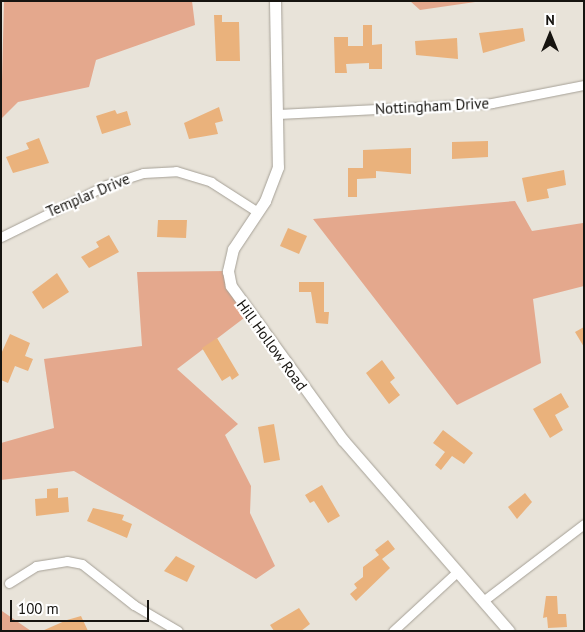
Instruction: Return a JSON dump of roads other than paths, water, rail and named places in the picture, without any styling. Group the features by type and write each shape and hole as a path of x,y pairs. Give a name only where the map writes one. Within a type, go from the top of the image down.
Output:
{"street":[{"name":"Hill Hollow Road","path":"275,1 278,167 258,212 232,249 228,271 231,286 343,440 509,631"},
{"name":"Nottingham Drive","path":"278,114 492,104 584,85"},
{"name":"Templar Drive","path":"1,236 106,185 143,173 176,171 211,182 258,212"},
{"path":"483,602 584,524"},
{"path":"10,583 36,566 67,561 82,564 134,604 178,631"},
{"path":"393,631 457,572"}]}
